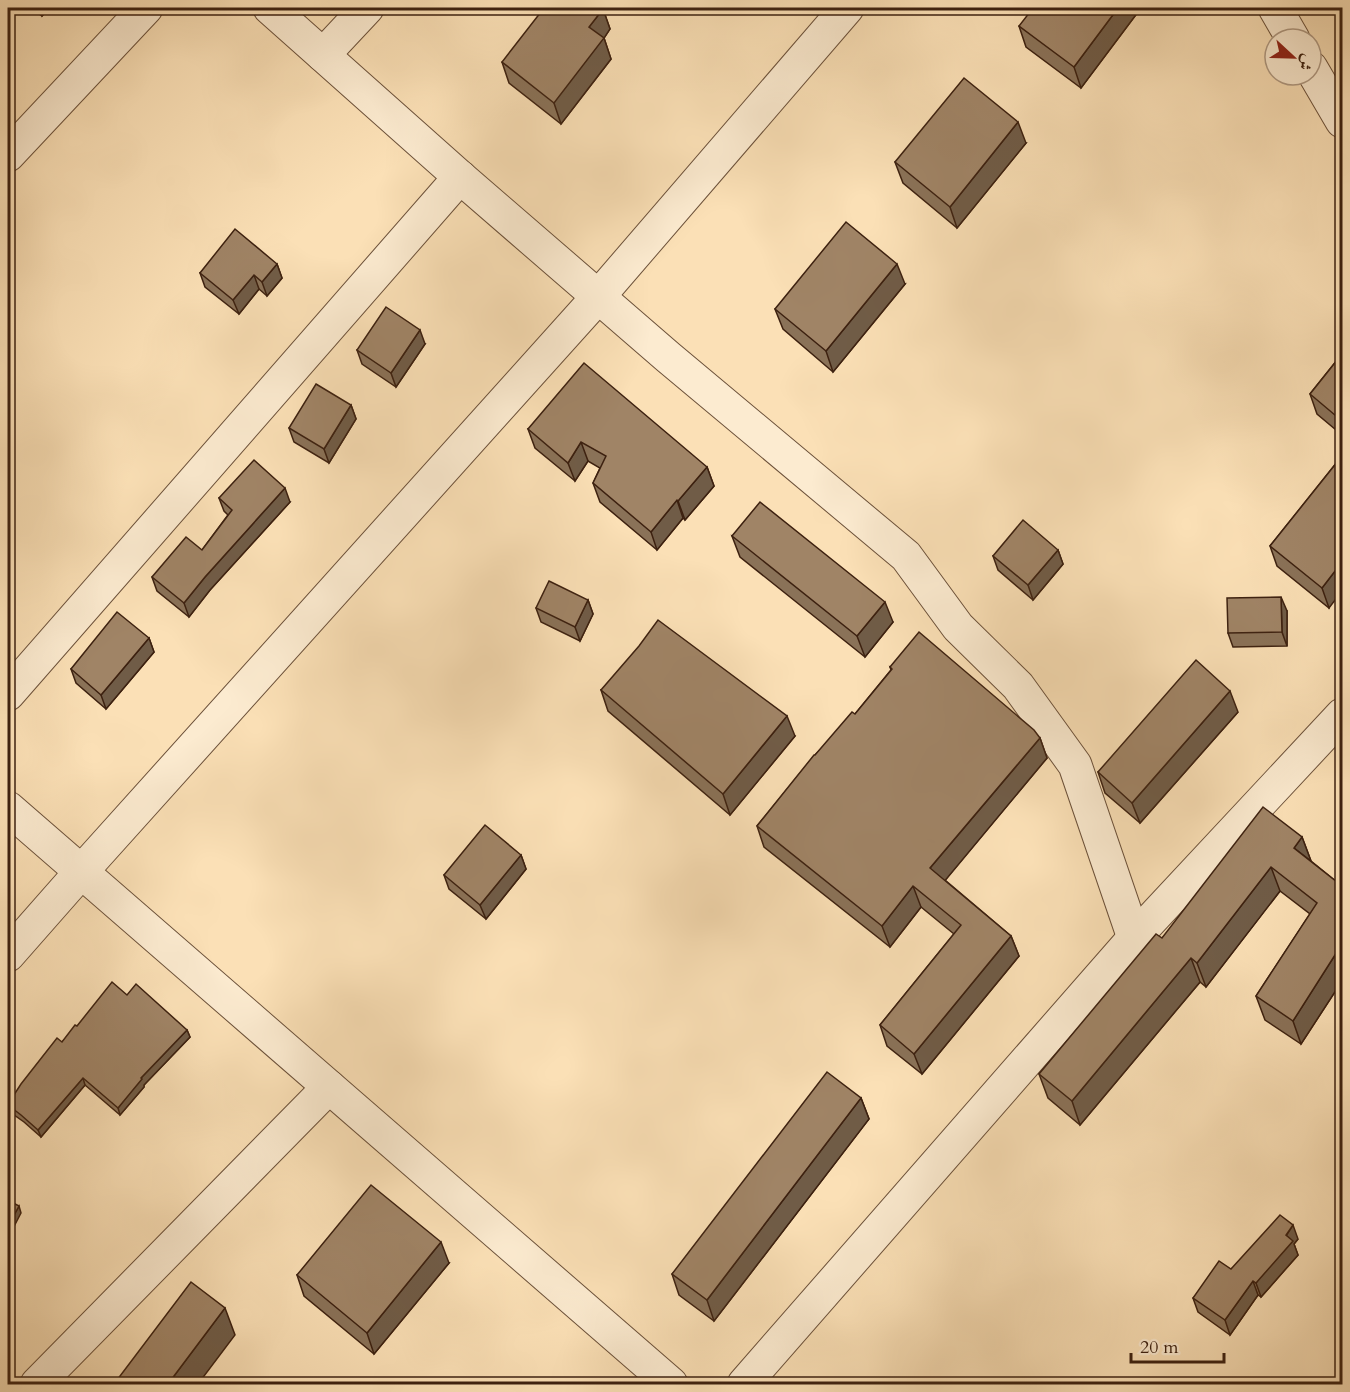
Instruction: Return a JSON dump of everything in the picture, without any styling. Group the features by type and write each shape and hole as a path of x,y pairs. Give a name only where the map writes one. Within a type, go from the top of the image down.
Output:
{"street":[{"path":"8,155 146,8"},
{"path":"270,8 598,297 906,556 958,627 1018,686 1075,765 1134,938"},
{"path":"323,55 367,8"},
{"path":"8,955 598,297 847,8"},
{"path":"1275,8 1286,27"},
{"path":"1322,87 1342,121"},
{"path":"8,694 460,177"},
{"path":"744,1384 1134,938 1342,715"},
{"path":"8,808 671,1384"},
{"path":"37,1384 329,1087"}],"building":[{"path":"544,8 603,9 589,27 604,38 554,103 502,62"},
{"path":"1033,8 1118,8 1074,67 1019,26"},
{"path":"964,78 1018,122 950,207 895,162"},
{"path":"846,222 897,264 826,351 775,309"},
{"path":"235,229 277,264 262,282 254,275 233,300 200,273"},
{"path":"386,307 420,330 391,373 357,350"},
{"path":"1342,354 1342,421 1310,394"},
{"path":"584,363 707,467 651,532 593,483 606,456 581,442 568,463 528,429"},
{"path":"316,384 351,405 324,449 289,428"},
{"path":"1342,456 1342,535 1339,540 1342,543 1342,562 1322,588 1270,546"},
{"path":"254,460 285,488 184,603 152,577 186,537 202,550 232,510 219,498"},
{"path":"760,502 885,602 857,636 732,536"},
{"path":"1023,520 1058,550 1028,585 993,556"},
{"path":"549,581 588,600 575,627 536,608"},
{"path":"1281,597 1282,632 1228,633 1227,598"},
{"path":"117,612 149,638 101,695 71,669"},
{"path":"658,620 787,716 723,794 601,690"},
{"path":"919,632 1034,730 1040,738 930,868 1011,936 914,1054 880,1025 961,925 913,886 882,926 757,826 814,755 852,712 855,714"},
{"path":"1196,660 1230,691 1132,803 1098,772"},
{"path":"1263,807 1302,837 1294,848 1342,886 1342,944 1293,1021 1256,996 1317,903 1271,867 1197,963 1191,958 1072,1101 1039,1074 1156,934 1162,938"},
{"path":"485,825 521,855 480,905 444,875"},
{"path":"112,982 127,995 136,984 187,1030 141,1078 118,1108 83,1078 38,1130 8,1104 57,1038 62,1042"},
{"path":"827,1072 861,1098 707,1300 672,1274"},
{"path":"371,1185 441,1242 367,1333 297,1275"},
{"path":"8,1200 19,1206 8,1226"},
{"path":"1280,1215 1293,1225 1286,1235 1293,1241 1256,1283 1253,1281 1225,1320 1193,1298 1219,1261 1231,1269"},
{"path":"191,1282 225,1308 168,1384 114,1384"}]}
